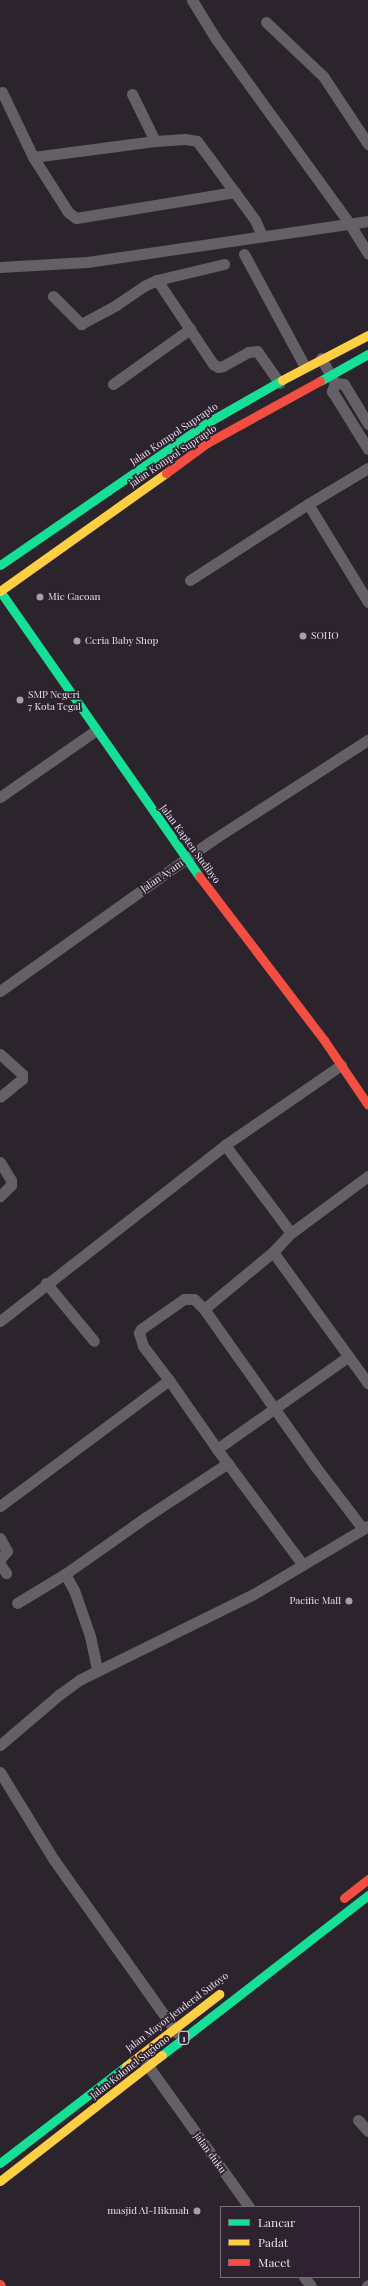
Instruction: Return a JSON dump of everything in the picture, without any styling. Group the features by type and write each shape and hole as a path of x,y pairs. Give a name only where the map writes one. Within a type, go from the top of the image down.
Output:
{"main road":[{"name":"Jalan Kompol Suprapto","path":"0,566 205,424 321,358 368,335"},
{"name":"jalan Kompol Suprapto","path":"0,591 207,444 333,379 368,354"},
{"path":"117,485 128,500"},
{"name":"Jalan Kapten Sudibyo","path":"0,591 95,730 186,859 341,1065 368,1105"},
{"path":"339,1902 368,1879"},
{"name":"Jalan Kolonel Sugiono","path":"0,2181 368,1895"},
{"name":"Jalan Mayor Jenderal Sutoyo","path":"0,2163 230,1986"}],"street":[{"path":"192,0 216,39 349,223 368,254"},
{"path":"266,22 323,76 368,144"},
{"path":"2,92 33,157 68,212 76,218 236,192"},
{"path":"132,94 155,141"},
{"path":"33,157 155,141 184,139 196,141 236,192 260,229"},
{"path":"0,267 87,262 260,229 368,221"},
{"path":"244,254 305,367"},
{"path":"53,296 81,324 116,305 144,286 157,280 224,264"},
{"path":"157,280 213,364 218,367 248,352 257,351 279,383"},
{"path":"113,384 190,329"},
{"path":"321,358 333,379 332,391 368,449"},
{"path":"333,379 344,384 365,420 351,422"},
{"path":"190,580 308,504 368,468"},
{"path":"308,504 368,602"},
{"path":"0,797 95,730"},
{"name":"Jalan Ayam","path":"0,991 211,840 368,740"},
{"path":"0,1054 22,1074 22,1079 0,1097"},
{"path":"0,1321 46,1283 225,1145 341,1065"},
{"path":"225,1145 291,1233"},
{"path":"0,1162 11,1180 6,1191 0,1196"},
{"path":"204,1309 274,1252 291,1233 368,1176"},
{"path":"274,1252 368,1384"},
{"path":"46,1283 94,1341"},
{"path":"0,1744 60,1694 97,1670 252,1595 366,1528 314,1466 204,1309 194,1299 184,1299 141,1329 139,1333 143,1346 170,1380 217,1449 303,1565"},
{"path":"217,1449 275,1410 349,1356"},
{"path":"0,1506 170,1380"},
{"path":"17,1603 65,1574 146,1517 228,1463"},
{"path":"0,1538 8,1550 0,1559"},
{"path":"65,1574 74,1590 90,1636 97,1670"},
{"path":"0,1772 54,1860 182,2040"},
{"name":"jalan duku","path":"140,2054 248,2206"},
{"path":"358,2120 368,2131"},
{"path":"305,2278 311,2286"}],"traffic: fast":[{"path":"320,381 368,354"},
{"path":"0,565 205,424 282,380"},
{"path":"0,591 199,876"},
{"path":"162,2055 368,1895"},
{"path":"0,2163 126,2066"}],"traffic: slow":[{"path":"282,380 368,335"},
{"path":"0,591 166,473"},
{"path":"126,2066 219,1994"},
{"path":"0,2181 162,2055"}],"traffic: jam":[{"path":"166,473 207,443 320,381"},
{"path":"199,876 324,1040 368,1105"},
{"path":"344,1898 368,1879"}],"place":[{"name":"Mie Gacoan","path":"40,597"},
{"name":"SOHO","path":"303,636"},
{"name":"Ceria Baby Shop","path":"77,641"},
{"name":"SMP Negeri 7 Kota Tegal","path":"20,700"},
{"name":"Pacific Mall","path":"349,1601"},
{"name":"masjid Al-Hikmah","path":"197,2211"}]}
